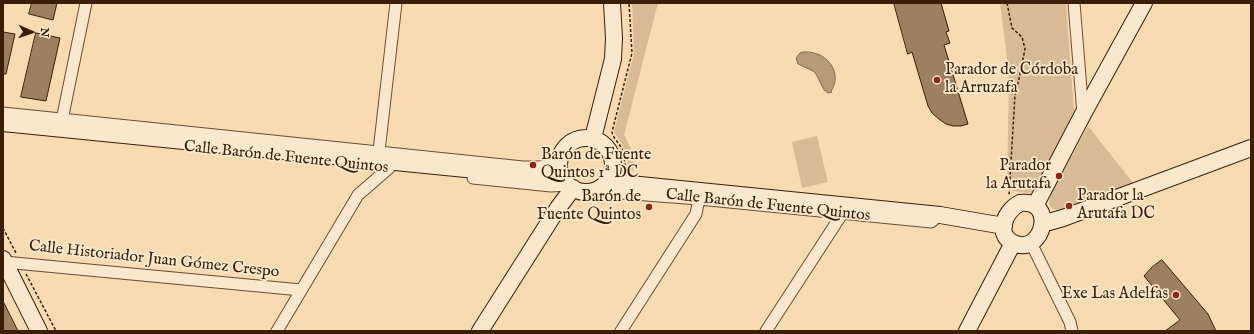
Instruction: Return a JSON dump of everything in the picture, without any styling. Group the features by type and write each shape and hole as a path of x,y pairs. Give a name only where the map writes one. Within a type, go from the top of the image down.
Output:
{"street":[{"path":"62,120 86,3"},
{"path":"379,151 396,3"},
{"path":"589,135 613,59 614,38 612,3"},
{"path":"1074,3 1083,114"},
{"path":"1035,206 1083,114 1144,3"},
{"name":"Calle Barón de Fuente Quintos","path":"3,114 379,151 523,167 540,167 561,176"},
{"name":"Calle Barón de Fuente Quintos","path":"3,123 544,177 561,176"},
{"name":"Calle Barón de Fuente Quintos","path":"3,130 389,168 561,176"},
{"path":"561,176 587,192 600,187 610,177 613,169 613,160 610,152 605,145 589,135"},
{"path":"480,331 558,208 561,176 561,154 572,141 589,135"},
{"path":"1043,222 1063,218 1251,148"},
{"path":"276,331 358,195 389,168"},
{"path":"613,169 630,184"},
{"name":"Calle Barón de Fuente Quintos","path":"600,187 630,184 940,215 1004,226"},
{"name":"Calle Barón de Fuente Quintos","path":"600,187 699,199 931,222 940,215"},
{"path":"621,331 696,214 699,199"},
{"path":"1025,203 1035,206 1040,211 1043,222 1042,229 1038,236 1031,243 1018,245 1012,243 1005,237 1004,226 1007,215 1014,206 1025,203"},
{"path":"766,331 842,214"},
{"path":"967,331 1012,243"},
{"path":"1031,243 1070,322 1072,331"},
{"path":"4,260 39,331"},
{"name":"Calle Historiador Juan Gómez Crespo","path":"4,260 21,263 301,290"}],"path":[{"path":"629,3 632,53 612,134 622,148 625,167 630,174 630,184"},
{"path":"1006,3 1012,28 1022,37 1025,49 1015,95 1010,182 1007,199"},
{"path":"561,176 560,143 564,139 576,133 589,135"},
{"path":"3,228 56,331"}],"shaded area":[{"path":"632,3 658,3 624,135 632,153 633,172 628,167 624,149 614,132 634,53"},
{"path":"1000,3 1066,3 1074,111 1034,194 1007,190 1009,74"},
{"path":"812,52 822,56 831,64 835,74 832,92 828,93 824,90 813,71 798,64 796,58 800,53"},
{"path":"1088,126 1134,184 1063,210 1053,209 1049,204 1050,196"},
{"path":"817,136 828,182 802,188 792,142"}],"building":[{"path":"32,3 57,3 53,20 29,14"},
{"name":"Parador de Córdoba la Arruzafa","path":"894,3 941,3 949,31 946,32 950,43 944,45 968,124 953,126 946,124 932,113 928,106 912,52 908,54"},
{"path":"3,32 15,34 6,74 3,74"},
{"path":"36,33 60,38 46,101 21,97"},
{"name":"Exe Las Adelfas","path":"1162,260 1208,314 1216,331 1165,331 1180,320 1144,276 1152,267"},
{"path":"3,301 18,331 3,331"}],"place":[{"name":"Parador de Córdoba la Arruzafa","path":"937,80"},
{"name":"Barón de Fuente Quintos 1ª DC","path":"533,165"},
{"name":"Parador la Arutafa","path":"1059,176"},
{"name":"Parador la Arutafa DC","path":"1069,206"},
{"name":"Barón de Fuente Quintos","path":"649,207"},
{"name":"Exe Las Adelfas","path":"1176,295"}]}
